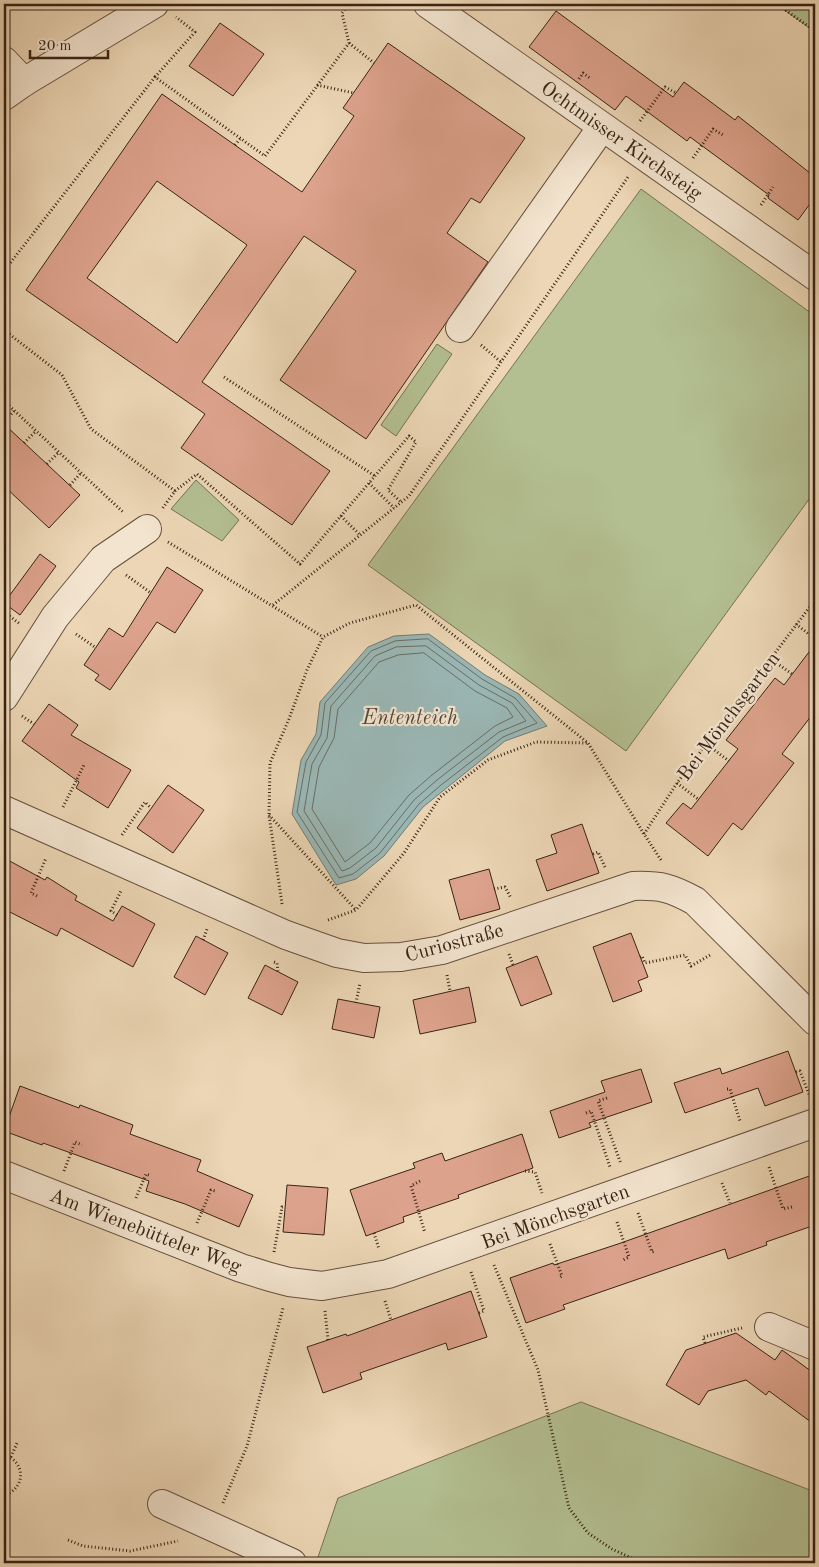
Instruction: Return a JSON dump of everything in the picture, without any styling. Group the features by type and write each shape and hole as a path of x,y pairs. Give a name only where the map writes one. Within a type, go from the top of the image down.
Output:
{"street":[{"path":"4,61 14,89 154,4"},
{"name":"Ochtmisser Kirchsteig","path":"428,4 815,276"},
{"path":"467,334 602,127"},
{"path":"4,697 55,617 103,559 147,529"},
{"name":"Curiostraße","path":"4,810 286,935 337,952 364,958 401,957 442,950 633,886 652,885 672,888 695,901 815,1021"},
{"name":"Bei Mönchsgarten","path":"280,1280 322,1286 369,1279 388,1274 754,1145 814,1114"},
{"name":"Am Wienebütteler Weg","path":"4,1174 241,1268 280,1280"},
{"path":"769,1326 815,1346"},
{"path":"162,1504 292,1563"}],"path":[{"path":"349,4 342,13 349,43 374,63"},
{"path":"777,4 815,31"},
{"path":"4,271 155,78 195,32"},
{"path":"155,78 265,156 349,43"},
{"path":"317,85 354,92"},
{"path":"273,605 410,496 501,362 634,149 665,87 676,93"},
{"path":"678,180 713,129 723,135"},
{"path":"235,145 240,138"},
{"path":"4,330 62,375 91,429 175,491"},
{"path":"467,334 501,362"},
{"path":"224,377 375,476"},
{"path":"4,401 80,474 123,512 147,529 323,637"},
{"path":"4,422 14,411"},
{"path":"24,443 36,432"},
{"path":"147,529 175,491 197,474 300,564 409,436 416,442 388,490 402,502"},
{"path":"47,464 58,453"},
{"path":"70,485 80,474"},
{"path":"369,483 394,508"},
{"path":"341,516 360,535"},
{"name":"Bei Mönchsgarten","path":"644,834 677,783 815,600"},
{"path":"588,743 536,742 488,760 440,797 404,853 356,910 286,935 269,815 270,764 307,670 323,637 350,623 416,604 588,743 665,865 672,888"},
{"path":"796,624 815,639"},
{"path":"771,658 792,674"},
{"path":"706,744 729,761"},
{"path":"37,896 31,893 54,832 84,765"},
{"path":"677,783 698,799"},
{"path":"107,856 145,802 151,808"},
{"path":"269,815 356,910"},
{"path":"640,956 642,956 645,963 685,955 691,966 736,942"},
{"path":"796,1072 800,1071 814,1114"},
{"path":"727,1090 730,1089 783,1209 792,1207"},
{"path":"607,1098 598,1101 619,1193 630,1257 623,1260"},
{"path":"586,1113 591,1111 619,1193 652,1252 655,1251"},
{"path":"4,1115 5,1112 9,1114"},
{"path":"55,1195 75,1142 82,1145"},
{"path":"420,1181 411,1186 432,1259"},
{"path":"187,1247 211,1190 216,1191"},
{"path":"68,1540 83,1546 130,1551 194,1537 213,1526 247,1446 280,1280 282,1206 285,1207"},
{"path":"541,1221 562,1276 558,1278"},
{"path":"472,1245 484,1311 479,1313"},
{"path":"472,1245 498,1272 538,1370 569,1508 588,1533 612,1549 642,1563"},
{"path":"705,1344 703,1337 738,1328 769,1326"},
{"path":"11,1457 17,1443"},
{"path":"4,1455 11,1457 20,1468 20,1482 12,1492 4,1495"}],"green space":[{"path":"776,4 815,4 815,32"},
{"path":"641,189 815,316 815,491 626,751 368,565"},
{"path":"437,344 452,354 396,436 381,425"},
{"path":"196,480 239,520 222,541 171,509"},
{"path":"581,1402 815,1492 815,1563 316,1563 338,1498"}],"water":[{"name":"Ententeich","path":"429,634 485,675 519,694 547,726 505,741 423,807 384,856 356,879 336,885 292,814 301,760 316,734 320,702 368,647 394,636"}],"building":[{"path":"556,11 673,97 684,82 735,120 738,116 815,177 815,197 798,220 768,198 769,195 690,137 687,141 626,96 615,110 529,47"},
{"path":"220,23 264,54 233,96 189,66"},
{"path":"388,43 525,138 480,203 471,198 447,233 488,262 366,439 280,380 356,271 304,236 202,382 330,471 292,525 181,448 205,414 26,290 162,94 302,192 354,116 343,108","holes":["157,181 247,245 177,343 87,278"]},
{"path":"4,424 80,495 49,528 4,486"},
{"path":"40,554 56,566 20,615 4,603"},
{"path":"167,567 203,590 175,633 157,622 110,690 95,680 99,675 84,665 109,628 123,637"},
{"path":"815,644 815,711 782,754 794,763 742,830 733,823 708,856 666,823 683,803 691,809 738,749 726,740 775,678 784,685"},
{"path":"49,704 78,725 71,735 131,770 108,808 76,788 79,782 22,741"},
{"path":"168,785 204,810 173,853 137,828"},
{"path":"582,824 599,873 547,891 536,860 557,853 551,835"},
{"path":"4,858 45,880 47,877 77,896 75,900 113,921 122,906 155,924 133,967 61,928 57,936 4,909"},
{"path":"489,869 500,909 460,920 449,880"},
{"path":"631,933 648,977 638,981 642,991 613,1002 593,947"},
{"path":"196,936 228,953 205,995 174,977"},
{"path":"537,956 552,994 521,1006 506,968"},
{"path":"265,965 298,982 282,1015 248,998"},
{"path":"469,987 476,1022 420,1034 413,1000"},
{"path":"338,999 380,1007 374,1038 332,1029"},
{"path":"788,1051 803,1092 765,1106 758,1088 685,1113 674,1083 720,1068 722,1074"},
{"path":"641,1069 652,1102 589,1123 591,1127 559,1138 550,1111 605,1092 601,1081"},
{"path":"20,1086 79,1108 80,1105 133,1125 130,1134 201,1160 197,1171 253,1195 239,1227 185,1204 146,1191 149,1181 4,1131"},
{"path":"522,1134 533,1168 458,1195 459,1198 403,1217 404,1222 366,1236 350,1190 415,1168 413,1163 442,1153 445,1161"},
{"path":"815,1174 815,1225 766,1242 767,1245 728,1259 725,1249 563,1305 565,1309 526,1323 510,1278 618,1244"},
{"path":"287,1185 328,1188 324,1235 283,1232"},
{"path":"471,1291 487,1337 448,1350 446,1343 360,1373 362,1379 323,1393 307,1347 346,1334 347,1336"},
{"path":"736,1333 775,1360 782,1350 815,1374 815,1425 769,1391 766,1395 746,1380 708,1391 699,1405 666,1385 686,1350"}]}
